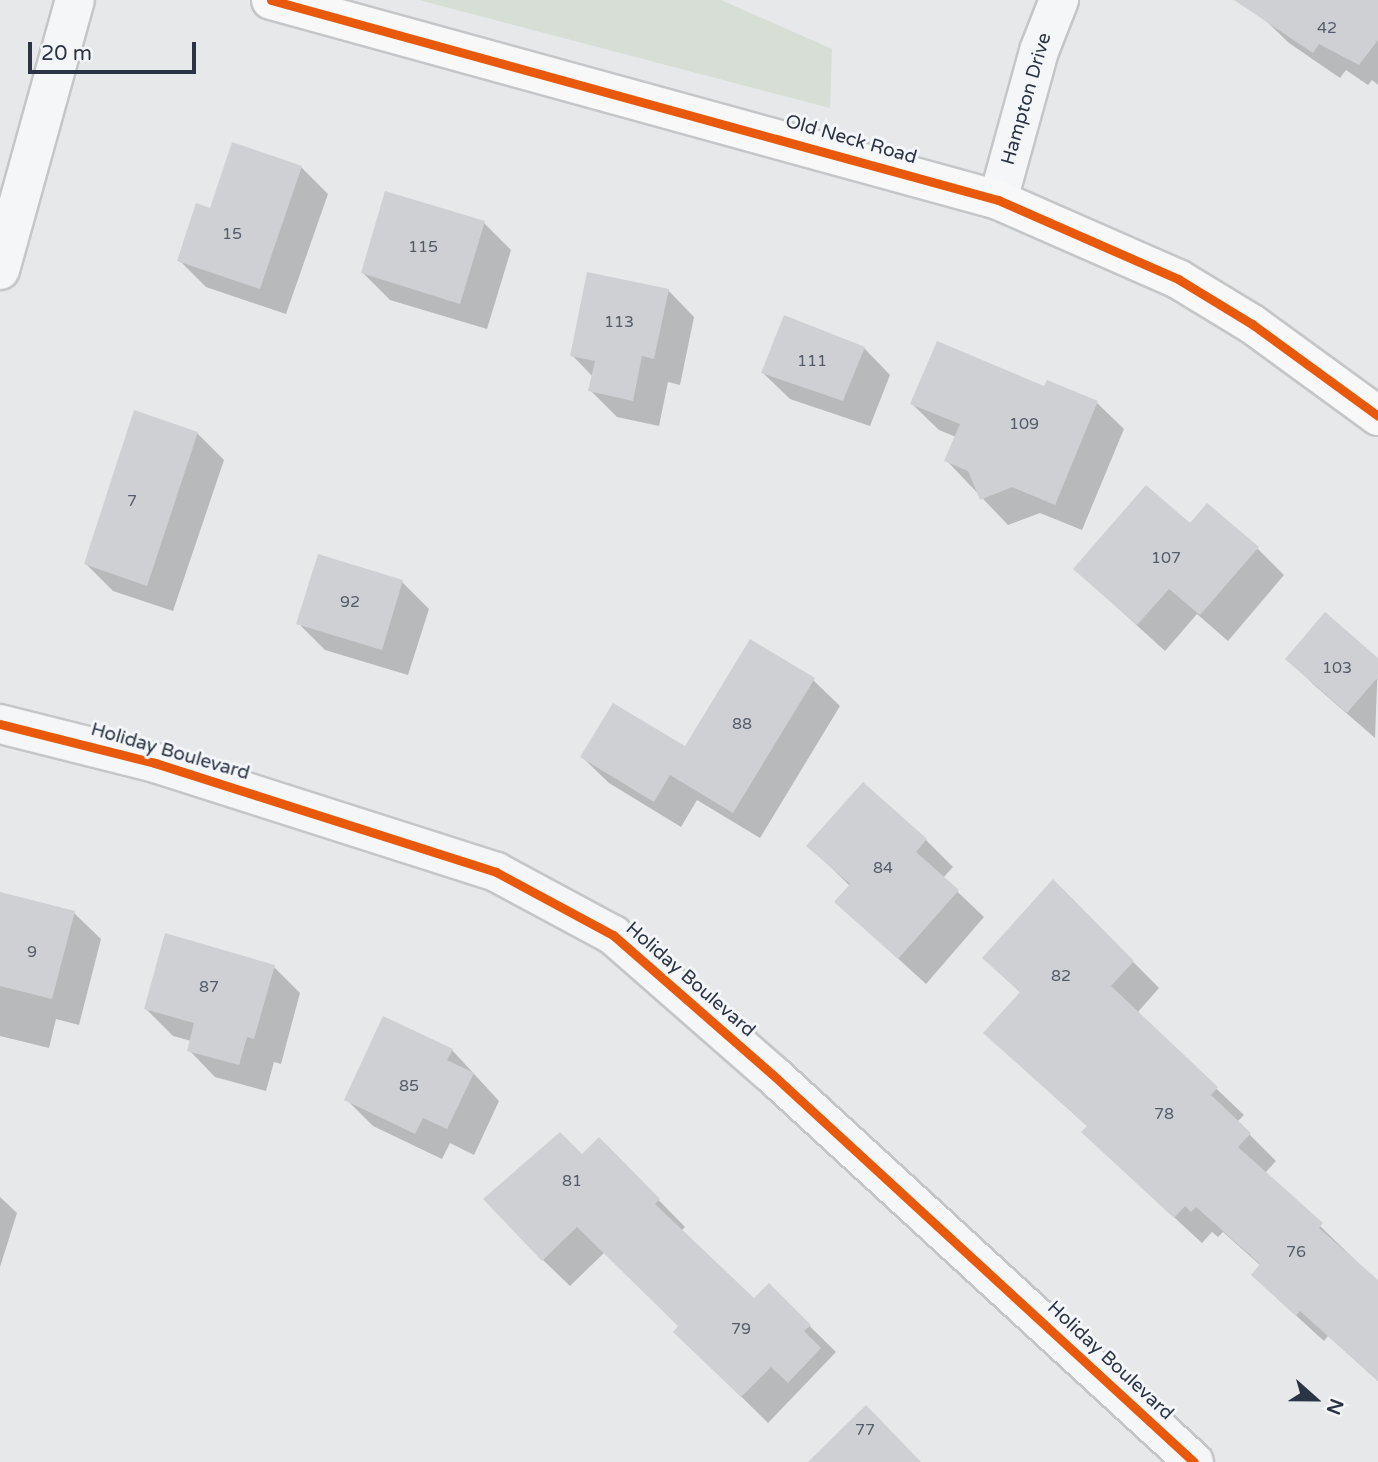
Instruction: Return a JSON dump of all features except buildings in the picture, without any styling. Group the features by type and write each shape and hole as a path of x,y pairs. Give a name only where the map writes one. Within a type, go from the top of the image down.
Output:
{"street":[{"path":"0,270 75,0"},
{"name":"Old Neck Road","path":"271,0 998,200 1178,279 1252,324 1378,416"},
{"name":"Hampton Drive","path":"998,200 1039,51 1059,0"},
{"name":"Holiday Boulevard","path":"0,724 155,763 471,863 496,872 613,935 772,1074 1194,1462"}],"shaded area":[{"path":"419,0 721,0 832,49 830,108"}],"cycle path":[{"path":"271,0 998,200 1178,279 1252,324 1378,416"},
{"path":"0,724 155,763 496,872 613,935 772,1074 1194,1462"}]}
